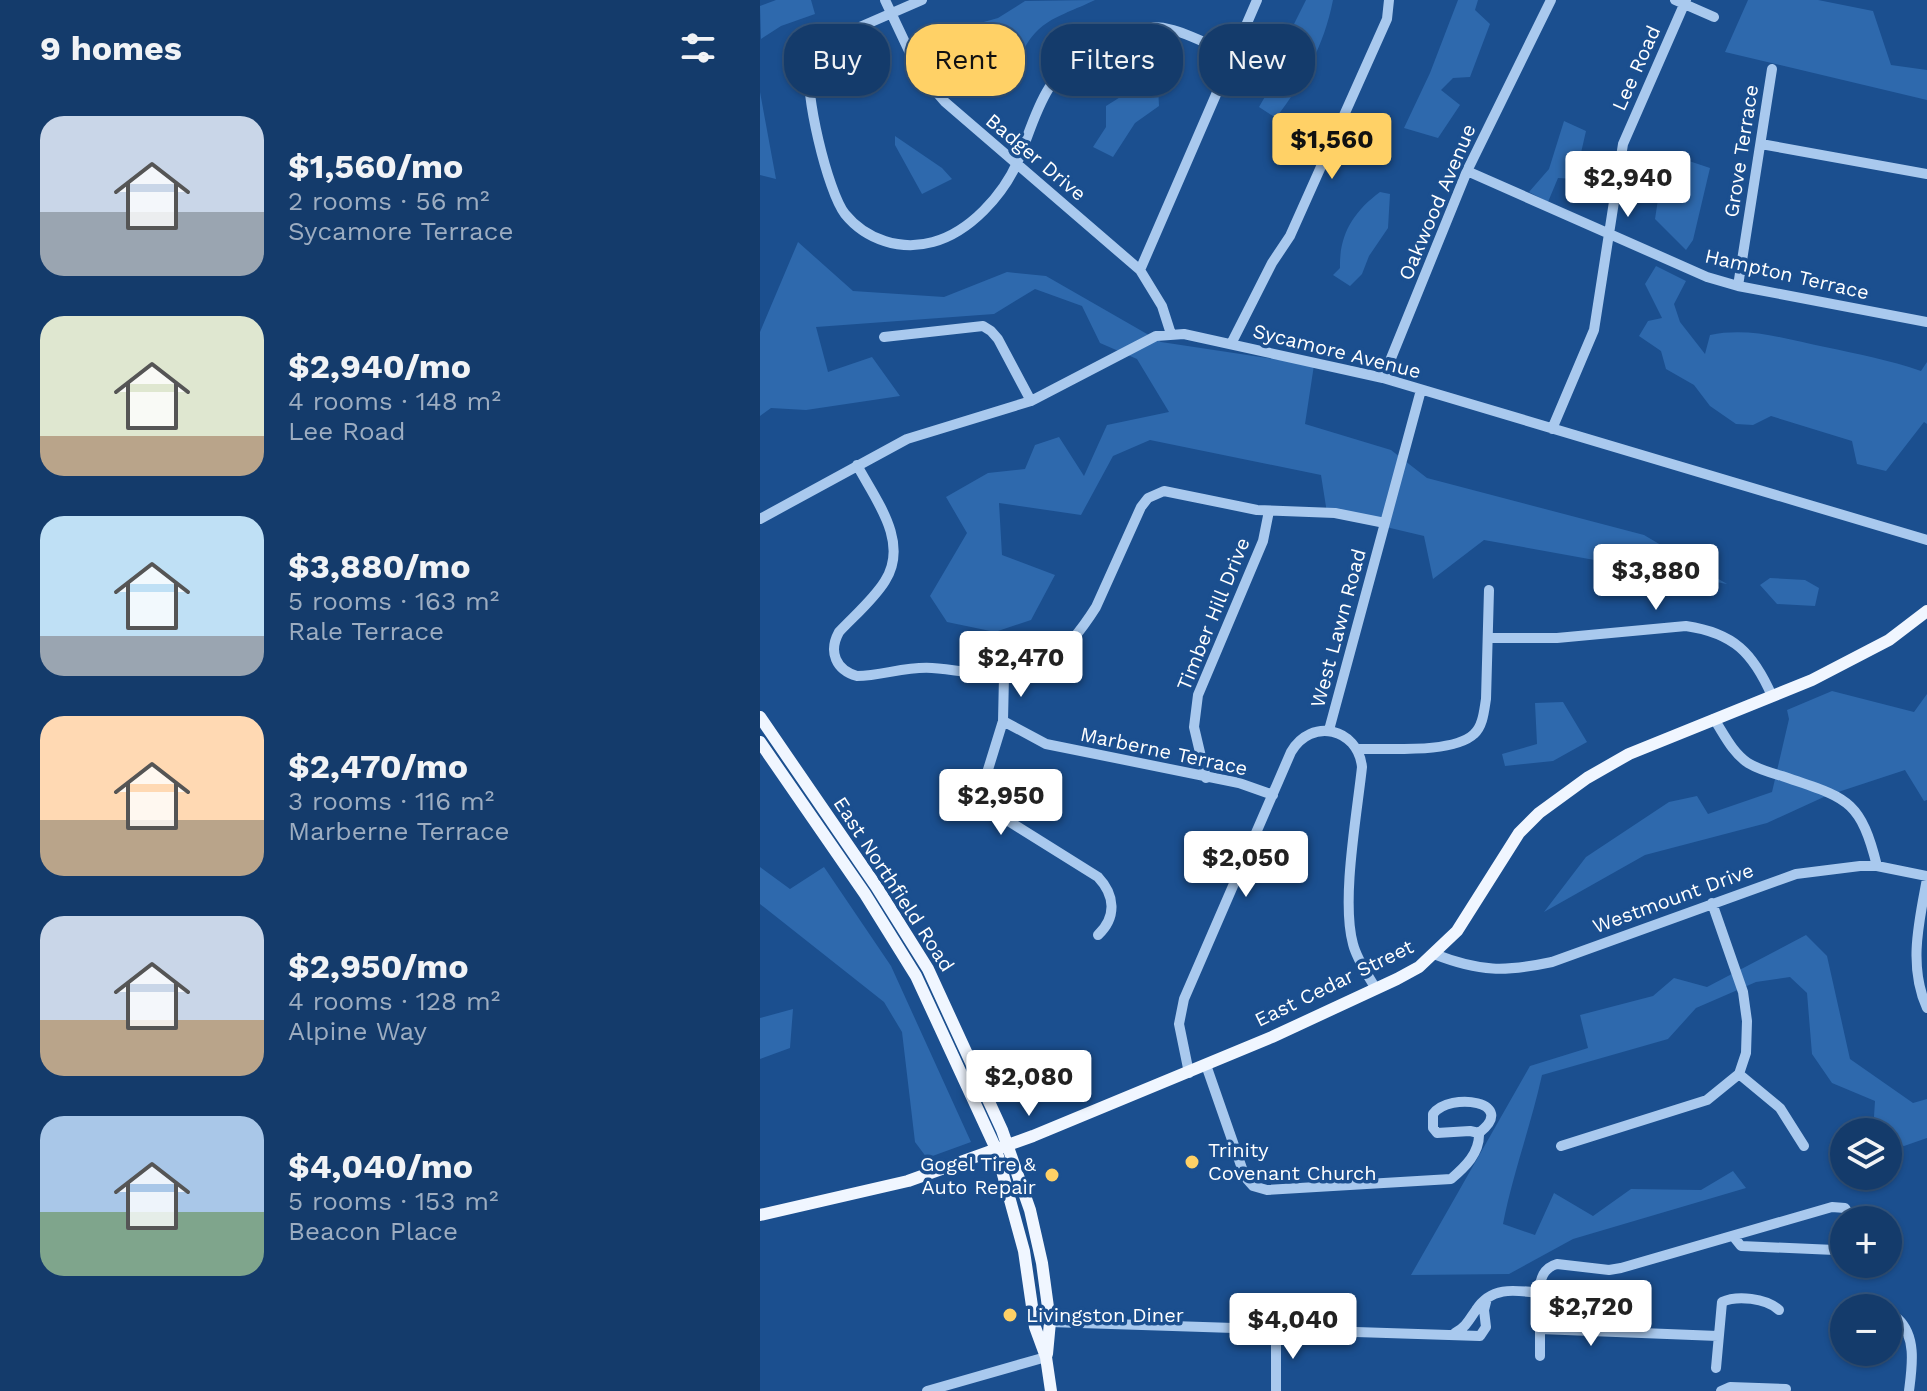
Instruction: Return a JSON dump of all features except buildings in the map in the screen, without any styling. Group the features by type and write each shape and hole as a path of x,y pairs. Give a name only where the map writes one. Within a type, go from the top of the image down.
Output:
{"main road":[{"name":"East Cedar Street","path":"760,1215 908,1181 1002,1147 1189,1073 1419,967 1470,912 1519,833 1539,813 1587,778 1629,754 1812,680 1889,640 1927,611"},
{"name":"East Northfield Road","path":"760,717 781,762 909,952 928,969 1033,1223 1050,1322 1046,1357"},
{"name":"East Northfield Road","path":"760,742 781,762"},
{"name":"East Northfield Road","path":"1002,1147 1028,1272 1035,1327 1046,1357 1050,1389"},
{"path":"1028,1272 1034,1277 1040,1318 1050,1322"}],"street":[{"name":"Badger Drive","path":"885,0 919,72 945,102 1140,270 1162,306 1171,334"},
{"path":"922,0 823,43 815,51 809,65 818,142 839,206 857,226 879,239 905,245 931,243 958,230 998,194 1016,164 1041,102 1054,80 1091,49 1112,35 1143,27 1172,29 1199,41"},
{"path":"1247,24 1257,0"},
{"name":"Oakwood Avenue","path":"1383,378 1467,171 1551,0"},
{"path":"1682,1 1714,17"},
{"name":"Lee Road","path":"1552,429 1594,330 1623,144 1682,1"},
{"path":"1231,344 1272,263 1290,236 1387,19 1390,2"},
{"name":"Grove Terrace","path":"1738,286 1772,69"},
{"path":"1140,270 1216,96"},
{"path":"1761,144 1927,174"},
{"name":"Hampton Terrace","path":"1467,171 1693,272 1738,286 1927,322"},
{"path":"884,337 983,326 998,339 1031,401"},
{"name":"Sycamore Avenue","path":"760,519 907,439 1031,401 1156,336 1171,334 1231,344 1383,378 1927,540"},
{"name":"West Lawn Road","path":"1189,1073 1180,1040 1179,1014 1295,746 1313,732 1329,730 1421,390"},
{"path":"857,465 890,527 894,557 886,580 836,637 834,654 838,664 857,676 928,667 1004,676 1035,670 1049,662 1075,637 1096,607 1141,507 1152,494 1174,492 1231,506 1269,511 1335,513 1385,523"},
{"name":"Timber Hill Drive","path":"1206,778 1194,727 1198,695 1263,541 1269,511"},
{"path":"1357,749 1437,747 1467,739 1476,732 1484,714 1486,699 1489,590"},
{"path":"1488,638 1557,638 1686,626 1704,629 1718,633 1743,649 1763,676 1772,696"},
{"path":"1004,676 1003,721 982,789 983,799 994,812 1105,884 1112,904 1111,914 1107,926 1098,935"},
{"path":"1714,719 1733,748 1750,764 1826,791 1853,806 1869,833 1877,866"},
{"name":"Marberne Terrace","path":"1003,721 1046,744 1239,783 1273,795"},
{"path":"1329,730 1343,735 1357,749 1362,767 1352,865 1351,933 1358,956 1376,989"},
{"name":"Westmount Drive","path":"1434,954 1478,968 1524,968 1552,962 1796,874 1842,867 1877,866 1927,877"},
{"path":"1927,877 1918,927 1916,963 1921,995 1927,1008"},
{"path":"1561,1146 1707,1100 1739,1074 1746,1053 1747,1021 1743,992 1712,903"},
{"path":"1206,1065 1245,1177 1253,1186 1267,1190 1451,1179 1468,1165 1479,1133 1490,1120 1491,1113 1480,1102 1447,1103 1433,1114 1433,1128 1437,1133 1479,1133"},
{"path":"1739,1074 1780,1108 1804,1146"},
{"path":"1540,1356 1540,1279 1550,1266 1564,1263 1609,1270 1621,1268 1830,1208"},
{"path":"1733,1236 1741,1246 1830,1250"},
{"path":"1453,1334 1465,1327 1479,1305 1496,1293 1509,1290 1539,1293"},
{"path":"1050,1322 1483,1334 1487,1298"},
{"path":"1716,1368 1720,1305 1724,1300 1765,1301 1779,1310"},
{"path":"1902,1323 1911,1341 1909,1391"},
{"path":"1540,1329 1718,1336"},
{"path":"1276,1330 1276,1391"},
{"path":"927,1391 1046,1357"},
{"path":"1721,1391 1730,1387 1786,1389"}],"shaded area":[{"path":"776,0 811,0 815,14 784,24 761,39 760,6"},
{"path":"1095,0 1041,24 1025,47 1025,24 977,24 998,18 1025,1"},
{"path":"1306,0 1333,0 1315,55 1315,24 1294,24"},
{"path":"1458,0 1478,0 1475,10 1490,24 1470,77 1453,78 1441,90 1460,105 1438,138 1404,128 1430,73"},
{"path":"1748,0 1818,0 1873,11 1891,65 1927,70 1927,100 1725,52"},
{"path":"760,92 776,179 760,175"},
{"path":"1122,96 1158,96 1159,106 1135,123 1113,157 1093,147 1106,127 1106,106"},
{"path":"1265,96 1291,96 1276,118 1259,107"},
{"path":"1564,121 1586,131 1575,179 1558,178 1548,202 1529,192 1549,169"},
{"path":"895,136 942,168 952,179 922,194 895,145"},
{"path":"1680,158 1710,168 1693,240 1686,250 1655,219 1661,180 1684,185 1690,181"},
{"path":"1380,192 1390,194 1388,228 1369,256 1362,274 1350,286 1333,275 1340,268 1345,235 1355,216"},
{"path":"798,242 853,291 944,297 1007,272 1046,276 1161,342 1314,365 1305,424 1391,450 1427,478 1644,535 1727,584 1484,540 1433,579 1424,536 1327,513 1321,475 1150,440 1113,456 1081,515 999,503 1002,555 1055,575 1031,620 995,632 947,622 930,596 967,533 946,497 988,473 1025,469 1035,445 1059,437 1084,476 1107,425 1169,412 1137,359 1100,343 1082,306 1035,289 994,314 816,327 828,372 872,357 900,396 806,410 771,408 760,416 760,332"},
{"path":"1656,266 1686,281 1674,304 1680,322 1705,354 1710,335 1739,332 1782,338 1921,371 1927,362 1927,424 1924,422 1886,471 1857,464 1852,441 1771,416 1753,425 1736,424 1710,406 1694,385 1666,369 1661,351 1639,336 1648,321 1662,318 1645,284"},
{"path":"1770,578 1805,580 1819,588 1815,606 1777,604 1760,585"},
{"path":"1832,691 1914,712 1927,694 1927,800 1924,801 1905,770 1826,796 1767,823 1645,855 1544,912 1586,857 1669,802 1697,796 1708,814 1772,792 1789,719 1787,710"},
{"path":"1563,702 1587,742 1553,761 1505,766 1502,754 1537,744 1535,703"},
{"path":"760,867 790,889 824,867 891,966 971,1142 927,1158 915,1142 902,1032 884,1002 760,904"},
{"path":"1806,935 1827,956 1850,1059 1913,1103 1927,1099 1927,1138 1902,1146 1902,1118 1874,1118 1875,1101 1832,1083 1812,1054 1807,993 1790,977 1756,982 1696,1008 1668,1039 1542,1075 1503,1224 1535,1235 1554,1193 1593,1216 1631,1189 1701,1190 1733,1171 1746,1188 1573,1239 1509,1274 1411,1275 1530,1066 1588,1048 1580,1015 1653,996 1674,978 1707,987"},
{"path":"793,1009 790,1048 760,1059 760,1018"}],"place":[{"name":"Trinity Covenant Church","path":"1192,1162"},
{"name":"Gogel Tire & Auto Repair","path":"1052,1175"},
{"name":"Livingston Diner","path":"1010,1315"}]}
